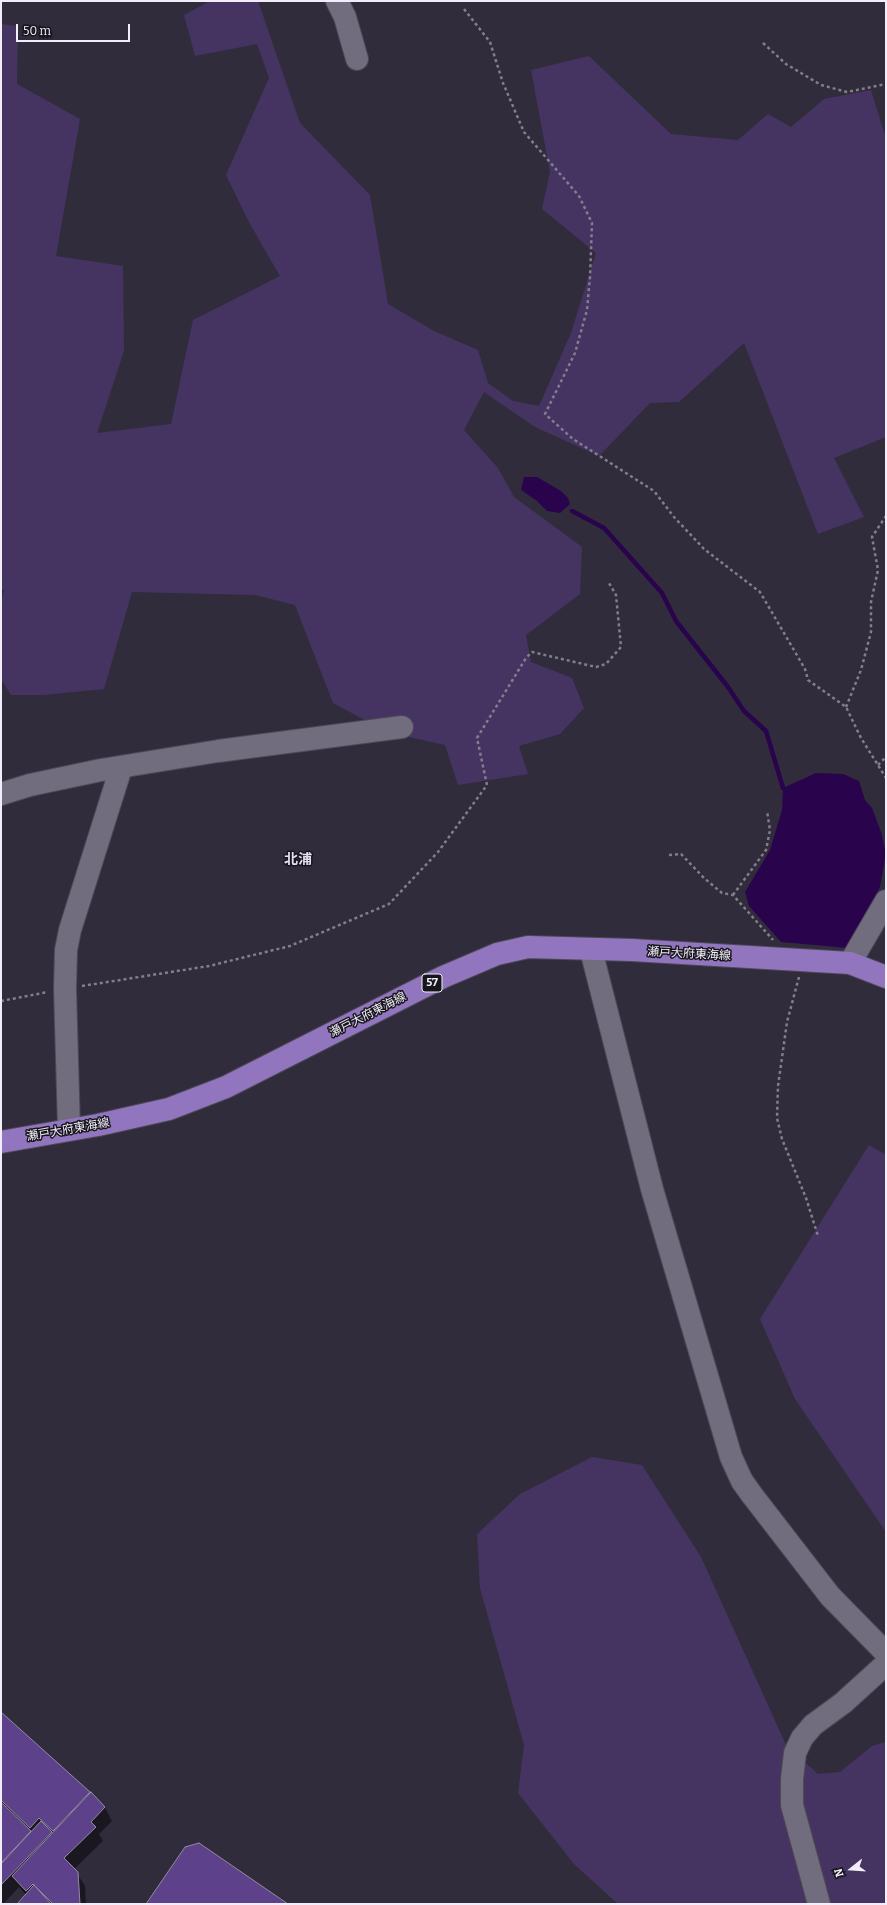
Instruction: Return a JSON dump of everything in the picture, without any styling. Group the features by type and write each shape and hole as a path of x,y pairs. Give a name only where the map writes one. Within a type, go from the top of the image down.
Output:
{"main road":[{"name":"瀬戸大府東海線","path":"1,1142 98,1125 169,1109 218,1089 443,977 497,954 528,947 795,959 850,963 886,977"}],"street":[{"path":"336,1 346,17 357,59"},
{"path":"1,794 30,785 101,770 121,768 218,751 402,727"},
{"path":"70,1129 65,989 66,950 70,930 121,768"},
{"path":"850,963 886,901"},
{"path":"591,950 652,1189 730,1457 742,1481 752,1495 830,1596 886,1653"},
{"path":"819,1904 792,1805 792,1779 795,1754 802,1738 813,1725 843,1703 886,1664"}],"path":[{"path":"464,9 490,42 503,83 524,132 580,196 592,224 590,277 586,310 575,353 545,414 573,438 654,491 674,517 704,549 760,592 806,669 808,680 846,707 861,738 886,778"},
{"path":"763,43 786,64 821,85 848,92 886,84"},
{"path":"846,707 861,670 871,632 871,602 878,570 872,537 886,516"},
{"path":"1,1001 65,989 209,966 290,946 389,904 438,852 487,785 477,738 526,658 532,652 596,667 606,664 621,647 616,595 609,583"},
{"path":"878,764 886,757"},
{"path":"733,895 766,850 770,830 768,811"},
{"path":"669,855 681,854 704,878 722,893 733,895 776,944 795,959 778,1086 777,1118 782,1139 806,1198 818,1236"}],"shaded area":[{"path":"210,1 258,1 300,123 370,195 388,304 434,331 478,350 488,383 513,401 539,406 571,333 596,253 542,209 550,172 531,70 589,56 671,134 738,140 768,114 791,127 824,99 871,90 886,139 886,437 834,458 864,517 818,534 744,343 679,402 650,403 599,456 535,427 484,392 464,430 498,468 514,497 582,547 580,594 526,635 531,662 572,678 584,708 560,734 519,746 528,774 458,785 445,745 387,732 333,703 295,605 255,595 132,592 104,689 43,695 11,695 1,679 1,604 4,590 1,589 1,24 18,26 17,84 80,119 56,256 123,266 124,351 97,433 171,424 193,320 280,276 250,224 226,175 269,78 257,44 195,56 184,15"},
{"path":"524,477 537,477 561,491 568,498 570,504 560,513 547,511 537,501 521,490"},
{"path":"816,773 843,774 859,781 865,800 872,808 881,832 886,853 880,887 848,948 781,942 749,906 745,892 770,850 782,810 783,788"},
{"path":"869,1145 886,1155 886,1532 795,1399 760,1319"},
{"path":"592,1457 642,1465 701,1557 786,1745 818,1774 840,1772 872,1746 886,1742 886,1904 618,1904 574,1864 518,1793 524,1745 480,1588 477,1534 520,1494"}],"building":[{"path":"1,1712 90,1792 53,1831 39,1818 30,1828 1,1800"},
{"path":"91,1792 105,1807 91,1822 96,1827 64,1858 78,1872 80,1904 53,1904 33,1884 26,1891 12,1876"},
{"path":"1,1802 31,1831 1,1863"},
{"path":"41,1821 52,1832 1,1885 1,1864"},
{"path":"199,1843 288,1904 146,1904 185,1847"},
{"path":"34,1885 51,1904 17,1904"}],"waterway":[{"path":"572,511 604,528 662,593 676,621 728,687 744,711 766,731 783,788"}],"district":[{"name":"北浦","path":"298,860"}]}
